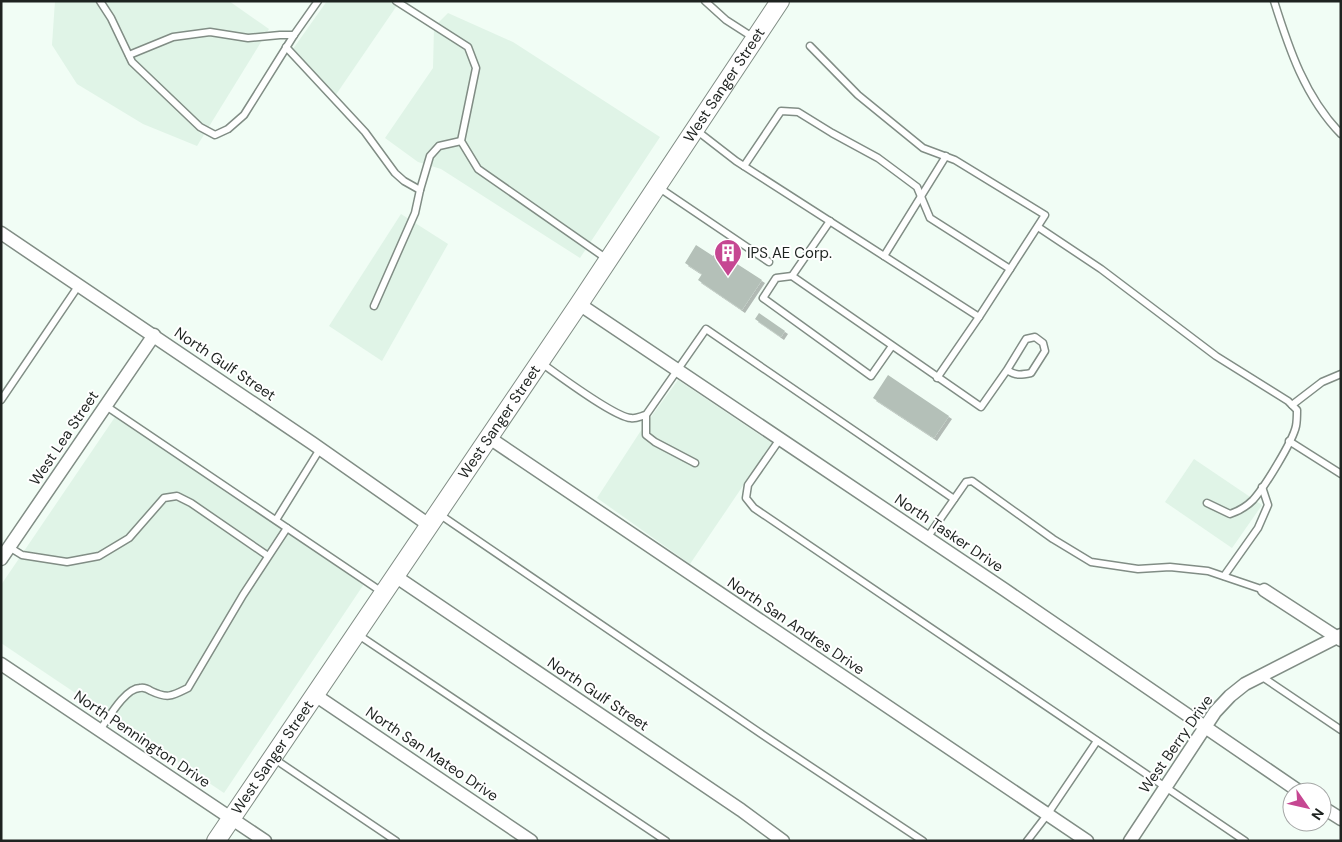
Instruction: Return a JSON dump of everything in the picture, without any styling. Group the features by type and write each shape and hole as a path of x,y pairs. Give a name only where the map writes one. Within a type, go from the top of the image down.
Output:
{"main road":[{"name":"West Sanger Street","path":"216,841 608,260 780,1"}],"street":[{"name":"North Gulf Street","path":"1,233 320,449 433,519"},
{"name":"North Tasker Drive","path":"578,304 927,538 1285,782"},
{"name":"West Lea Street","path":"1,559 154,335"},
{"name":"North San Andres Drive","path":"488,438 1087,841"},
{"name":"North Gulf Street","path":"395,576 741,810 783,841"},
{"path":"1264,590 1339,638"},
{"name":"West Berry Drive","path":"1130,841 1215,712 1230,696 1245,684 1339,638"},
{"name":"North Pennington Drive","path":"1,664 265,841"},
{"name":"North San Mateo Drive","path":"315,695 531,841"}],"lane":[{"path":"100,1 132,62 200,127 215,135 228,129 244,115 286,46 318,1"},
{"path":"396,1 468,47 476,68 461,142 478,168 608,260"},
{"path":"705,1 726,20 755,38"},
{"path":"1274,1 1288,45 1308,91 1326,119 1341,134"},
{"path":"128,55 173,37 210,32 248,38 294,35"},
{"path":"286,46 365,132 395,173 404,181 420,190"},
{"path":"810,46 858,95 923,148 955,160 1045,215 937,378"},
{"path":"744,166 781,111 798,112 832,134 878,158 917,188 930,218 1010,269"},
{"path":"695,129 744,166 979,317"},
{"path":"374,306 415,213 430,156 439,146 461,142"},
{"path":"884,256 946,156"},
{"path":"657,186 769,262"},
{"path":"792,276 830,222"},
{"path":"1038,227 1101,268 1216,356 1297,410 1296,426 1289,441 1254,499 1242,510 1230,514 1207,503"},
{"path":"892,346 871,376 763,298 776,278 792,276 981,407 1026,339 1035,337 1044,343 1045,352 1031,373 1022,375 1014,374 1007,370"},
{"path":"1,400 79,285"},
{"path":"695,463 655,442 646,435 646,415 706,329 954,499"},
{"path":"539,361 601,404 625,417 633,419 646,415"},
{"path":"1292,405 1322,382 1341,374"},
{"path":"106,406 383,593"},
{"path":"780,439 748,485 746,498 754,508 1246,841"},
{"path":"1289,441 1341,474"},
{"path":"276,520 320,449"},
{"path":"927,538 966,482 972,482 1053,539 1091,562 1138,569 1170,567 1208,571 1264,590"},
{"path":"1224,576 1258,528 1268,505 1262,487"},
{"path":"9,547 22,555 67,562 99,556 129,538 164,498 177,496 191,503 268,556"},
{"path":"433,519 923,841"},
{"path":"100,730 124,698 138,688 145,688 163,696 172,696 188,688 242,595 287,528"},
{"path":"356,634 666,841"},
{"path":"1261,676 1341,730"},
{"path":"1027,841 1097,741"},
{"path":"272,757 396,841"}],"shaded area":[{"path":"55,1 229,1 269,29 197,146 143,124 77,84 52,45"},
{"path":"327,1 400,1 335,96 288,56"},
{"path":"448,13 513,42 660,137 580,258 441,169 418,162 385,138 433,68 434,27"},
{"path":"401,214 448,244 382,361 329,326"},
{"path":"678,380 772,443 690,564 597,498 640,432"},
{"path":"115,417 364,584 224,793 1,643 1,585"},
{"path":"1194,459 1262,505 1232,548 1165,502"}],"building":[{"name":"IPS AE Corp.","path":"696,245 713,256 717,251 762,280 742,310 698,280 702,274 685,263"},
{"path":"759,313 785,331 781,337 755,319"},
{"path":"888,375 949,416 934,438 873,398"}],"place":[{"name":"IPS AE Corp.","path":"728,277"}]}
